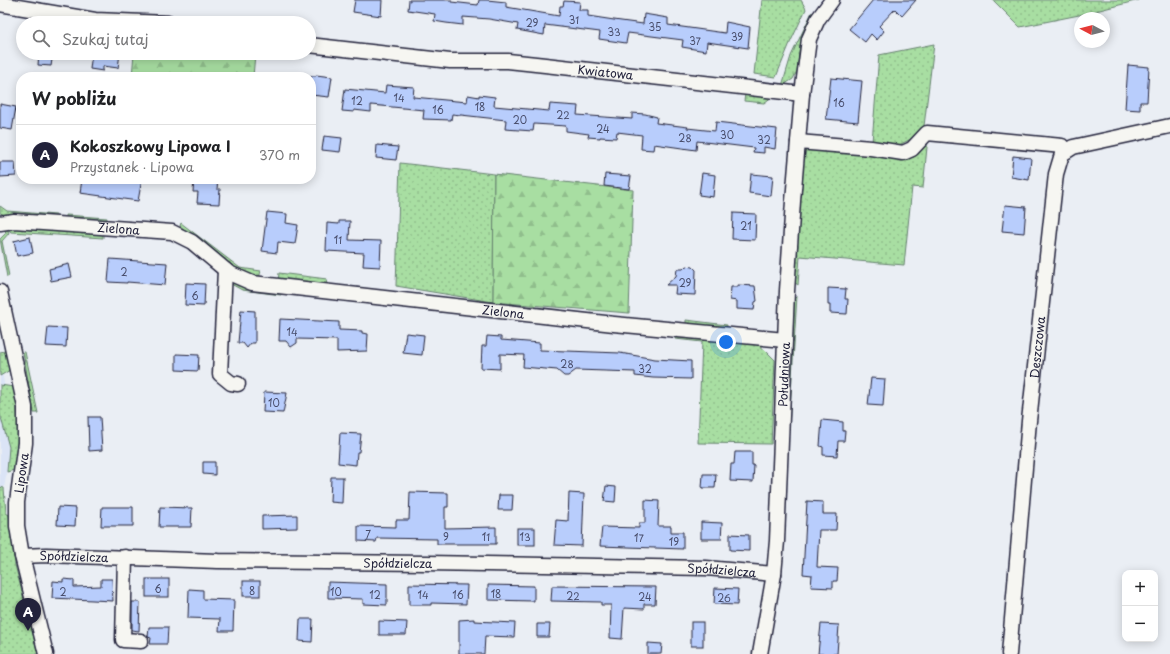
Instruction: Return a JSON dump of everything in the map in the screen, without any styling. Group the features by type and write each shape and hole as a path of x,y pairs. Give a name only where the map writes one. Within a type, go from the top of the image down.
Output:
{"street":[{"path":"802,94 809,39 825,3"},
{"path":"0,4 70,16"},
{"name":"Kwiatowa","path":"316,46 450,61 508,62 545,65 802,94"},
{"name":"Południowa","path":"760,654 774,574 777,540 785,340 802,94"},
{"path":"798,142 871,148 903,153 912,149 926,133 1062,146 1066,151 1073,147 1170,126"},
{"name":"Deszczowa","path":"1009,654 1029,421 1048,234 1056,174 1062,154 1066,151"},
{"name":"Zielona","path":"0,223 14,221 172,232 192,242 225,270 252,283 614,324 785,340"},
{"path":"225,270 220,374 231,383 238,384"},
{"name":"Lipowa","path":"0,292 3,322 25,406 25,444 17,502 17,526 22,556 46,654"},
{"name":"Spółdzielcza","path":"22,556 218,561 706,568 774,574"},
{"path":"125,558 123,640 141,641"}],"shaded area":[{"path":"0,363 14,431 4,488 0,487"}],"green space":[{"path":"762,0 801,0 806,9 776,77 754,74"},
{"path":"993,0 1139,0 1092,12 1074,12 1074,16 1020,27"},
{"path":"812,12 800,46 797,71 793,79 782,86 791,56"},
{"path":"934,44 924,126 913,138 899,145 872,142 879,55"},
{"path":"133,60 254,60 253,72 132,72"},
{"path":"745,94 773,96 764,103 744,101"},
{"path":"928,137 923,188 912,187 904,265 800,256 798,285 794,282 803,147 914,157"},
{"path":"400,163 494,174 493,302 396,286"},
{"path":"494,174 633,190 629,313 493,302"},
{"path":"0,206 7,211 56,215 55,219 3,217 3,214 0,213"},
{"path":"66,215 107,218 107,223 67,220"},
{"path":"181,223 240,268 261,271 259,278 235,269 180,226"},
{"path":"13,227 103,232 103,238 11,232 7,229"},
{"path":"7,229 9,233 2,241 9,276 7,277 0,239 6,233 5,230"},
{"path":"279,273 327,279 326,288 278,282"},
{"path":"235,281 281,291 281,295 242,290 231,284"},
{"path":"797,296 789,427 793,300"},
{"path":"686,320 727,325 727,330 686,326"},
{"path":"676,336 761,344 761,349 764,349 775,360 771,444 698,443 702,342 675,339"},
{"path":"5,351 10,370 0,376 0,352"},
{"path":"23,352 25,352 38,413 34,413"},
{"path":"0,385 14,387 17,408 18,439 14,470 7,472 9,447 0,414"},
{"path":"0,487 4,488 6,513 9,515 15,565 38,654 0,654"}],"building":[{"path":"355,0 382,0 381,16 353,12"},
{"path":"409,0 451,0 451,2 478,5 479,0 506,2 506,7 559,16 560,6 563,6 564,1 580,2 579,10 588,10 588,16 643,24 644,14 668,18 668,25 725,33 726,22 750,27 748,48 707,42 706,51 682,47 683,40 628,33 626,43 599,39 600,32 545,25 544,35 517,30 518,24 489,19 463,17 463,25 446,23 434,21 435,14 408,10"},
{"path":"873,0 916,0 902,16 895,9 879,26 884,31 877,40 871,34 865,42 849,29"},
{"path":"38,60 52,60 51,66 38,65"},
{"path":"91,60 119,60 118,68 103,66 103,71 90,69"},
{"path":"1128,65 1149,67 1147,102 1140,102 1140,110 1125,109"},
{"path":"316,76 332,77 329,97 316,96"},
{"path":"831,78 862,81 858,122 826,119"},
{"path":"386,85 414,87 413,97 467,102 468,95 479,97 479,95 495,97 494,106 549,111 550,104 578,106 577,115 632,119 632,113 645,114 657,117 656,123 688,127 687,128 715,131 716,122 777,129 775,149 764,147 764,153 753,152 754,148 697,141 696,150 654,144 653,150 641,149 642,135 617,132 616,138 588,137 589,134 566,131 566,126 534,124 533,131 505,129 506,120 452,114 451,120 423,119 424,110 371,105 371,112 354,110 354,112 342,111 345,89 385,93"},
{"path":"0,104 16,107 12,130 0,128"},
{"path":"324,136 342,138 340,152 322,150"},
{"path":"377,145 398,147 396,160 376,158"},
{"path":"1013,156 1031,158 1029,180 1011,177"},
{"path":"0,162 15,162 16,176 0,177"},
{"path":"702,173 715,175 713,197 699,195"},
{"path":"605,174 631,176 629,189 604,186"},
{"path":"751,174 773,176 771,196 749,193"},
{"path":"81,184 141,184 138,201 80,193"},
{"path":"194,184 218,184 217,189 220,189 219,204 197,203 198,192 193,192"},
{"path":"1005,205 1026,207 1024,233 1002,231"},
{"path":"267,212 287,214 286,223 298,225 295,244 278,242 277,253 262,251"},
{"path":"733,213 756,214 755,240 732,239"},
{"path":"339,221 350,221 349,240 381,241 380,267 363,266 364,253 326,251 327,223 339,224"},
{"path":"30,237 33,253 17,256 14,241"},
{"path":"110,259 167,263 165,285 108,282"},
{"path":"69,264 72,277 51,281 49,269"},
{"path":"686,266 693,267 696,270 695,295 675,294 676,285 666,285 676,276 677,269 683,269"},
{"path":"186,283 205,284 204,306 185,305"},
{"path":"738,285 755,286 757,301 755,302 754,310 737,309 737,301 730,300 731,287 738,287"},
{"path":"828,288 846,289 845,299 848,299 847,314 830,313 830,305 828,305"},
{"path":"241,310 255,311 255,343 251,343 247,348 243,343 238,343"},
{"path":"280,319 339,322 339,330 362,331 362,333 368,334 367,351 337,352 337,340 297,339 297,343 291,347 286,341 279,341"},
{"path":"48,327 67,328 66,347 46,346"},
{"path":"406,333 424,335 422,355 403,353"},
{"path":"487,336 501,337 501,340 540,343 540,350 620,353 655,359 691,361 691,379 635,376 635,372 576,370 568,376 564,376 557,370 523,367 524,355 500,354 500,369 481,368 482,346 486,346"},
{"path":"176,354 199,355 198,371 176,370"},
{"path":"871,378 885,379 883,406 868,405"},
{"path":"264,392 287,393 283,413 263,412"},
{"path":"88,417 100,417 102,450 89,451"},
{"path":"822,420 843,422 843,431 845,431 844,441 838,441 837,456 823,455 823,447 820,446"},
{"path":"340,433 361,434 356,465 338,463"},
{"path":"735,452 752,452 752,465 754,465 753,482 730,481 731,464 734,464"},
{"path":"203,462 215,462 215,475 203,474"},
{"path":"703,474 716,474 715,488 702,488"},
{"path":"331,477 343,477 342,503 330,502"},
{"path":"606,486 616,487 615,502 604,501"},
{"path":"410,492 448,493 448,507 445,507 445,528 496,527 496,544 437,544 437,539 377,538 376,542 358,541 358,526 396,527 396,520 409,520"},
{"path":"569,493 584,494 582,546 554,545 556,520 568,521"},
{"path":"499,495 513,495 512,510 498,510"},
{"path":"645,500 659,501 658,526 671,526 671,532 683,532 683,549 600,546 602,527 639,528 639,523 645,523"},
{"path":"807,501 823,502 823,514 837,514 836,530 819,530 817,567 838,568 837,581 833,581 833,588 811,587 812,575 803,574"},
{"path":"58,507 76,508 75,526 57,525"},
{"path":"102,507 133,507 133,526 101,526"},
{"path":"160,507 192,508 191,527 159,527"},
{"path":"297,515 297,528 262,529 262,516"},
{"path":"701,522 722,523 721,539 701,539"},
{"path":"517,528 535,528 535,545 517,545"},
{"path":"730,534 749,535 749,551 730,550"},
{"path":"63,579 74,580 74,587 101,586 101,579 112,579 113,601 52,598 53,581 63,582"},
{"path":"146,579 169,579 169,597 146,597"},
{"path":"243,581 260,581 260,596 243,596"},
{"path":"328,582 387,584 387,605 363,604 363,599 328,598"},
{"path":"409,584 467,585 466,604 431,603 431,605 409,605"},
{"path":"488,585 534,586 534,601 488,600"},
{"path":"552,586 656,587 655,604 644,604 644,609 624,608 622,639 610,638 611,605 601,605 601,602 551,601"},
{"path":"715,588 738,589 737,605 714,604"},
{"path":"189,589 203,590 203,599 234,600 233,631 219,631 220,619 188,618"},
{"path":"132,602 140,602 139,631 132,630"},
{"path":"300,619 313,619 312,642 299,641"},
{"path":"474,619 474,621 515,623 514,637 485,636 484,654 459,654 459,620"},
{"path":"379,621 407,622 406,635 379,635"},
{"path":"691,622 703,622 703,646 691,646"},
{"path":"537,624 550,624 549,637 537,637"},
{"path":"821,624 839,625 837,654 818,654"},
{"path":"149,627 168,627 167,644 150,644 151,638 148,637"},
{"path":"648,643 662,644 661,654 648,654"}],"place":[{"name":"Kokoszkowy Lipowa I","path":"28,631"}]}
